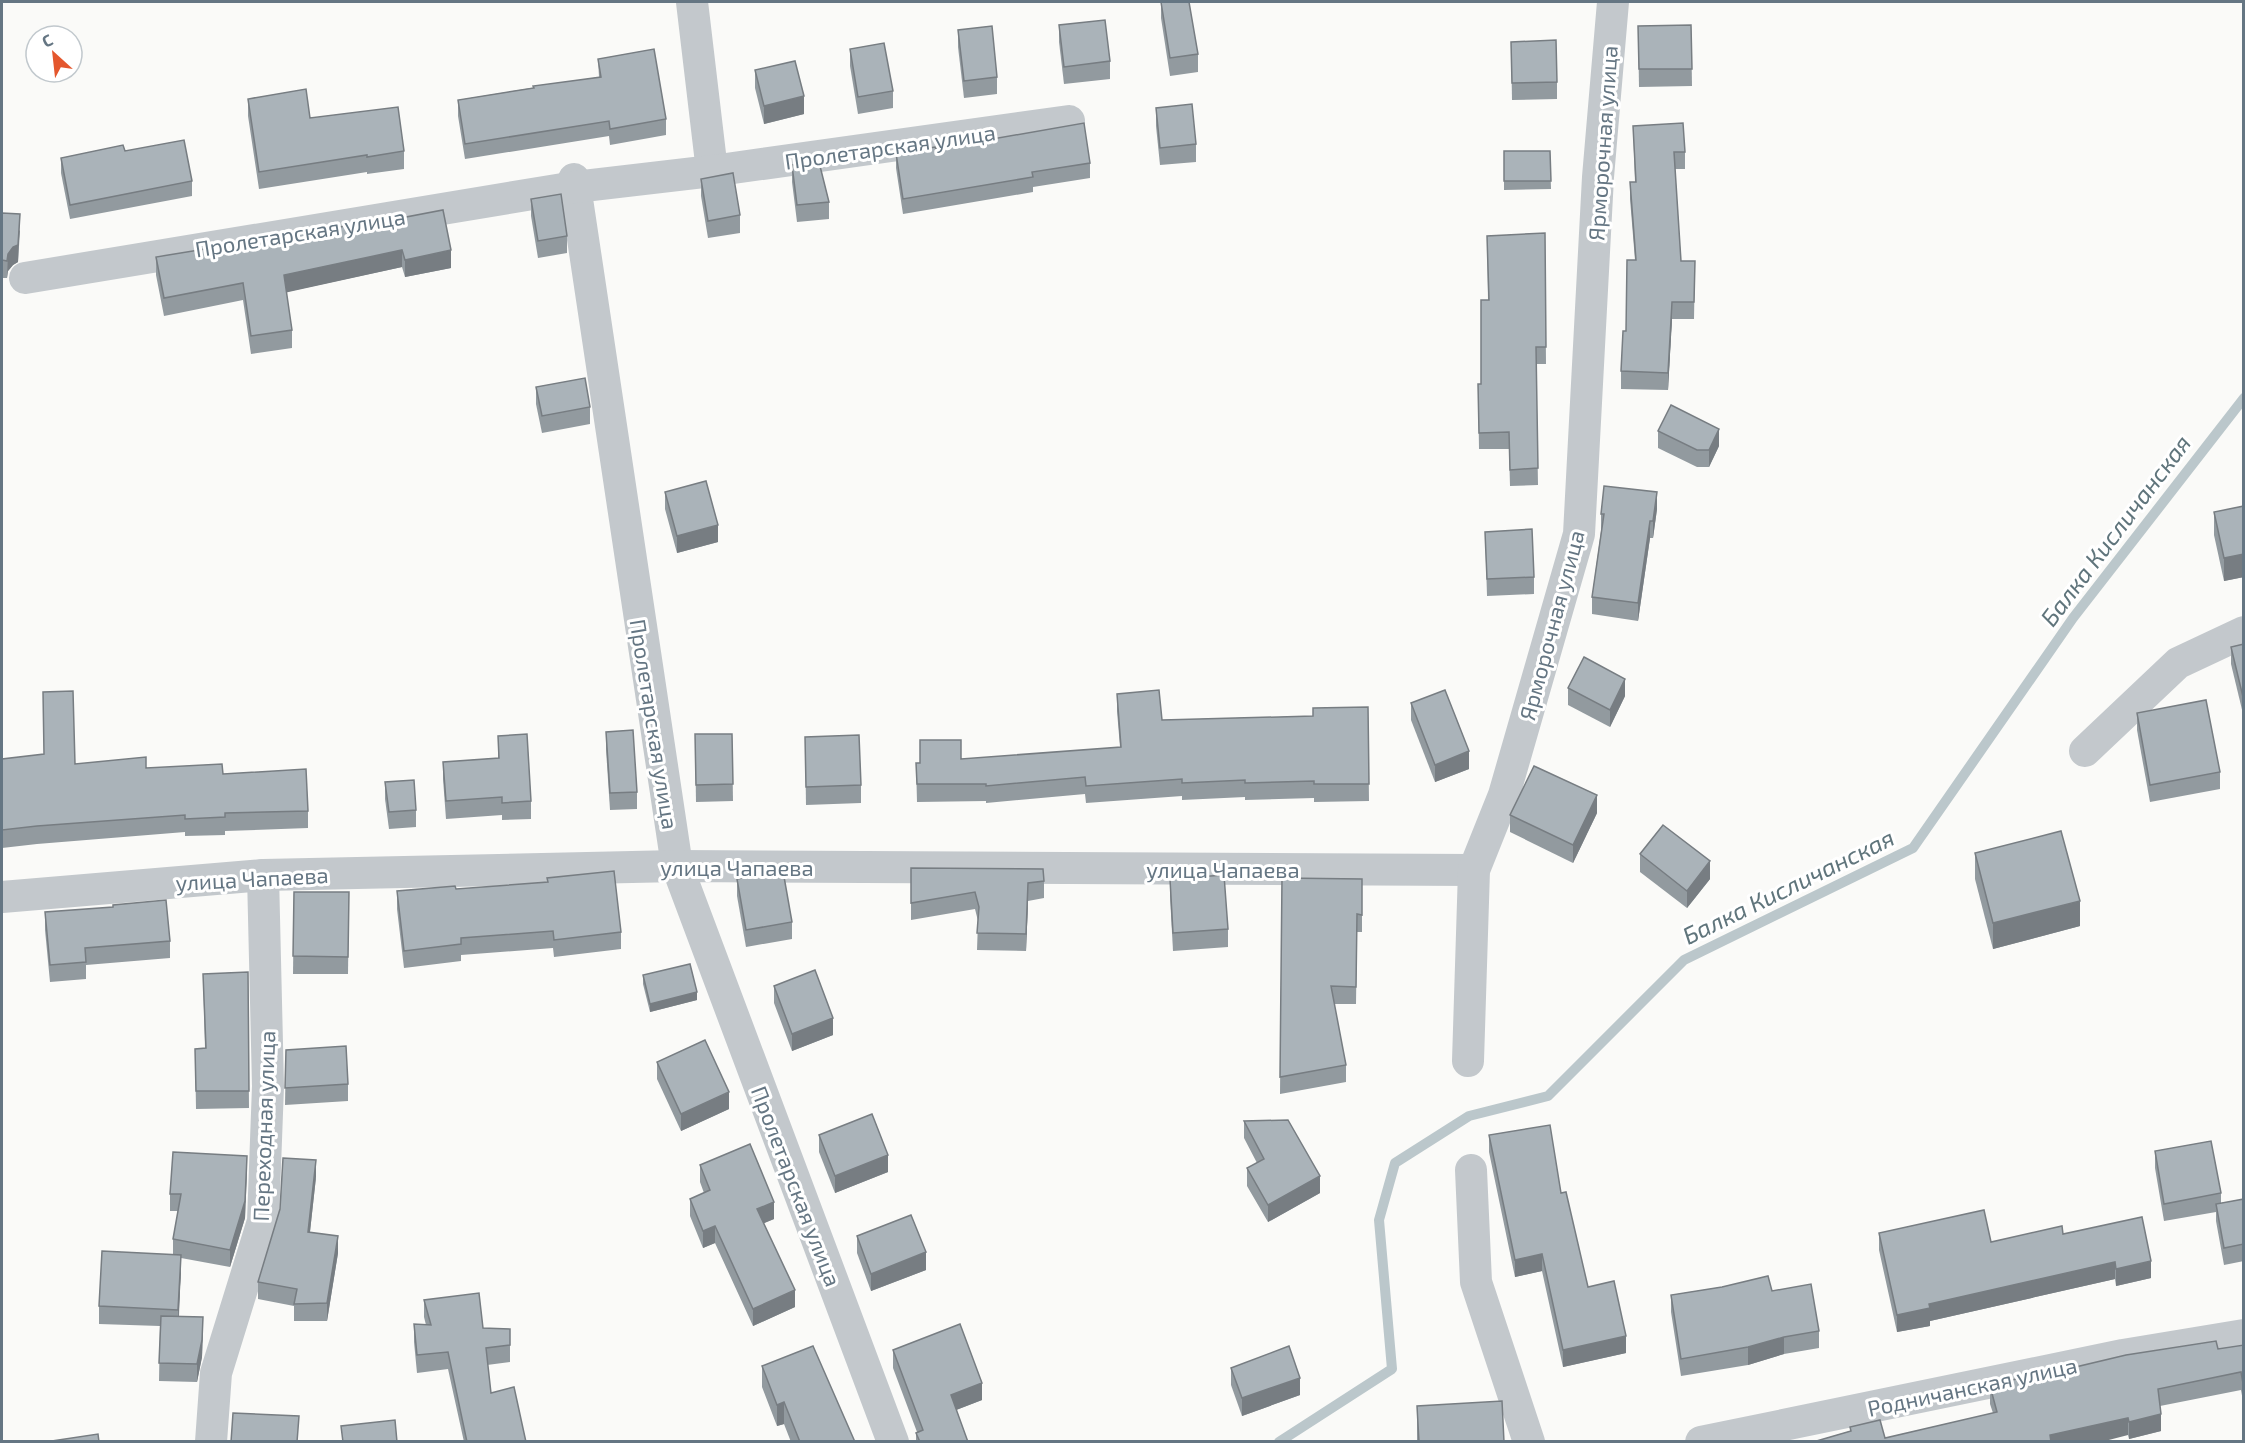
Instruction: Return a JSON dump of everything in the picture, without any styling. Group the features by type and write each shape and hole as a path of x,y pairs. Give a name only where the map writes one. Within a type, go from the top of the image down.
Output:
{"street":[{"path":"692,2 712,171"},
{"name":"Ярморочная улица","path":"1468,1061 1474,870 1504,795 1579,534 1598,177 1613,2"},
{"name":"Пролетарская улица","path":"24,278 574,183 712,171 1069,121"},
{"name":"Пролетарская улица","path":"574,183 677,866 893,1442"},
{"path":"2085,751 2178,663 2244,632"},
{"name":"улица Чапаева","path":"2,897 263,875 677,866 1474,870"},
{"name":"Переходная улица","path":"211,1442 216,1373 263,1221 268,1086 263,875"},
{"path":"1471,1170 1476,1282 1529,1442"},
{"name":"Родничанская улица","path":"1701,1442 2123,1355 2244,1335"}],"building":[{"path":"1161,2 1189,2 1198,54 1170,58"},
{"path":"1105,20 1110,61 1064,67 1059,25"},
{"path":"1691,25 1692,69 1639,69 1638,26"},
{"path":"992,26 997,77 964,81 958,30"},
{"path":"1556,40 1557,82 1512,83 1511,42"},
{"path":"884,43 893,91 858,97 850,49"},
{"path":"654,49 666,119 610,129 609,121 465,144 458,100 534,88 533,86 601,77 598,59"},
{"path":"795,61 804,96 764,106 755,70"},
{"path":"306,89 310,118 398,107 404,151 259,172 248,99"},
{"path":"1192,104 1196,144 1160,148 1156,108"},
{"path":"1084,123 1090,163 1032,172 1033,177 903,199 896,153 935,147 936,149"},
{"path":"1683,123 1685,152 1674,152 1681,261 1695,261 1694,302 1672,302 1668,373 1621,371 1623,331 1626,331 1627,260 1636,260 1630,182 1636,182 1633,126"},
{"path":"184,140 192,181 70,205 61,158 123,145 125,151"},
{"path":"1504,151 1550,151 1551,181 1504,181"},
{"path":"819,162 829,202 797,205 792,165"},
{"path":"733,173 740,215 708,221 701,179"},
{"path":"561,194 567,236 538,241 531,199"},
{"path":"443,210 451,250 405,260 402,250 284,275 292,330 251,336 243,283 164,298 156,257 364,223 364,225"},
{"path":"2,213 20,214 18,245 13,247 8,254 7,261 2,260"},
{"path":"1545,233 1546,347 1536,347 1538,468 1510,470 1509,432 1479,433 1481,300 1489,300 1487,236"},
{"path":"585,378 590,407 542,416 536,387"},
{"path":"1671,405 1719,429 1709,450 1697,450 1658,431"},
{"path":"706,481 718,525 677,536 665,492"},
{"path":"1604,486 1657,492 1653,521 1650,521 1638,603 1592,597 1604,514 1601,514"},
{"path":"2244,506 2244,554 2224,558 2214,512"},
{"path":"1532,529 1534,577 1487,579 1485,532"},
{"path":"2244,644 2244,701 2231,647"},
{"path":"1584,657 1625,679 1610,710 1568,688"},
{"path":"1159,690 1162,720 1313,716 1313,708 1368,707 1369,784 1314,784 1314,781 1245,783 1245,780 1182,783 1182,779 1086,786 1085,777 986,786 986,784 917,784 916,763 920,763 920,740 961,740 961,759 1121,747 1117,694"},
{"path":"1445,690 1469,751 1435,765 1411,703"},
{"path":"73,691 75,764 146,757 146,768 222,764 223,774 306,769 308,811 225,813 225,817 185,819 185,815 2,830 2,759 44,754 43,692"},
{"path":"2206,700 2220,772 2150,785 2137,713"},
{"path":"633,730 637,792 610,793 606,732"},
{"path":"527,734 531,801 502,803 502,797 446,801 443,762 499,758 498,736"},
{"path":"695,734 732,734 733,784 696,785"},
{"path":"859,735 861,785 806,787 805,737"},
{"path":"1534,766 1597,795 1573,845 1510,815"},
{"path":"414,780 416,810 389,812 385,782"},
{"path":"1663,825 1710,861 1687,891 1640,854"},
{"path":"2061,831 2080,901 1993,923 1975,853"},
{"path":"911,868 1043,869 1044,881 1028,883 1026,934 977,933 979,907 975,892 911,903"},
{"path":"614,871 621,932 554,940 553,931 461,938 461,944 404,951 397,891 548,882 547,878"},
{"path":"783,871 792,922 746,930 737,879"},
{"path":"1224,875 1228,929 1173,933 1170,879"},
{"path":"1282,878 1362,879 1362,915 1357,914 1356,987 1331,986 1346,1065 1280,1077"},
{"path":"294,892 349,892 348,957 293,956"},
{"path":"166,900 170,941 85,948 86,962 50,965 45,912"},
{"path":"690,964 697,992 650,1004 643,975"},
{"path":"815,970 833,1018 792,1034 774,986"},
{"path":"248,972 249,1091 196,1091 195,1049 206,1048 203,974"},
{"path":"705,1040 729,1092 681,1114 657,1062"},
{"path":"346,1046 348,1084 285,1088 286,1050"},
{"path":"872,1114 888,1155 835,1176 819,1135"},
{"path":"1288,1120 1320,1176 1268,1205 1247,1168 1264,1159 1244,1121"},
{"path":"1550,1125 1561,1193 1566,1192 1588,1287 1614,1281 1626,1336 1563,1350 1542,1254 1515,1260 1489,1135"},
{"path":"2211,1141 2221,1193 2164,1204 2155,1151"},
{"path":"750,1144 774,1202 757,1209 795,1290 753,1309 715,1226 703,1231 690,1199 710,1190 700,1165"},
{"path":"173,1152 247,1156 245,1201 230,1250 173,1239 181,1194 170,1194"},
{"path":"283,1158 316,1160 308,1232 338,1236 327,1303 294,1304 297,1289 258,1282 280,1209"},
{"path":"2244,1199 2244,1244 2224,1248 2216,1204"},
{"path":"1984,1210 1991,1242 2062,1226 2063,1234 2142,1217 2151,1261 2116,1269 2115,1262 1929,1304 1930,1308 1897,1315 1879,1233"},
{"path":"911,1215 926,1252 871,1274 857,1236"},
{"path":"102,1251 181,1255 178,1310 99,1306"},
{"path":"1768,1276 1772,1291 1811,1284 1819,1331 1681,1359 1671,1295 1722,1287"},
{"path":"479,1293 483,1328 510,1329 510,1345 486,1348 491,1393 514,1387 526,1442 467,1442 448,1352 417,1355 414,1324 431,1325 424,1300"},
{"path":"161,1316 203,1317 202,1340 197,1364 159,1363"},
{"path":"960,1324 982,1383 951,1395 968,1442 920,1442 916,1433 923,1430 893,1350"},
{"path":"2216,1341 2218,1349 2244,1345 2244,1389 2241,1372 2158,1389 2161,1414 2129,1422 2128,1418 2050,1435 2051,1442 1813,1442 1851,1431 1850,1427 1880,1420 1885,1438 1997,1412 1990,1386 2126,1355"},
{"path":"813,1346 855,1442 800,1442 784,1402 777,1405 762,1366"},
{"path":"1289,1346 1300,1378 1242,1398 1231,1368"},
{"path":"1502,1401 1504,1442 1419,1442 1417,1406"},
{"path":"233,1413 299,1416 297,1442 231,1442"},
{"path":"395,1420 397,1442 343,1442 341,1426"},
{"path":"98,1434 99,1442 45,1442"}],"waterway":[{"name":"Балка Кисличанская","path":"1279,1442 1392,1369 1379,1220 1395,1163 1469,1116 1548,1096 1684,960 1913,848 2073,618 2244,398"}]}
